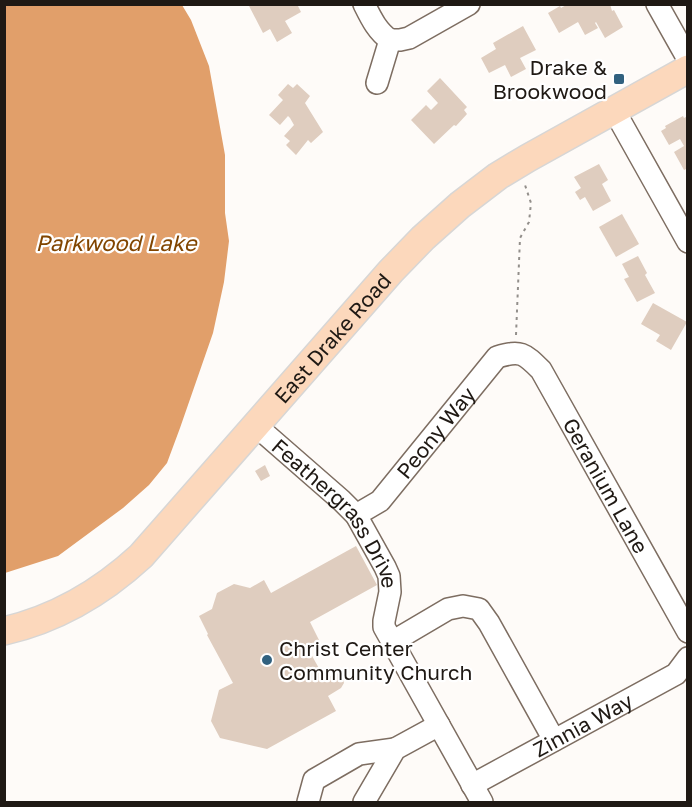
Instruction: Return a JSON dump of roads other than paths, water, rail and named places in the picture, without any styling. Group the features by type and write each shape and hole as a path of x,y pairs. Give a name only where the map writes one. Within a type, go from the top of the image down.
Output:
{"main road":[{"name":"East Drake Road","path":"4,631 61,611 123,573 141,556 391,272 423,238 460,206 514,166 687,69"}],"street":[{"path":"364,4 377,27 390,40 409,38 469,4"},
{"path":"657,4 687,59"},
{"path":"377,83 390,40"},
{"path":"614,110 687,242"},
{"name":"Peony Way","path":"356,515 380,501 497,357 513,352"},
{"name":"Geranium Lane","path":"513,352 527,356 541,370 687,632"},
{"name":"Feathergrass Drive","path":"255,425 356,515 388,576 390,592 384,627 477,794"},
{"path":"392,642 448,609 463,606 478,609 489,623 554,740"},
{"name":"Zinnia Way","path":"477,794 554,740 676,674 687,658"},
{"path":"308,802 314,780 359,754 395,749 439,726"},
{"path":"364,802 395,749"}],"water":[{"name":"Parkwood Lake","path":"5,4 182,5 191,20 209,66 225,155 225,213 229,241 224,282 213,333 167,463 149,485 123,508 58,556 5,573"}],"place":[{"name":"Drake & Brookwood","path":"619,79"},
{"name":"Christ Center Community Church","path":"267,660"}]}
